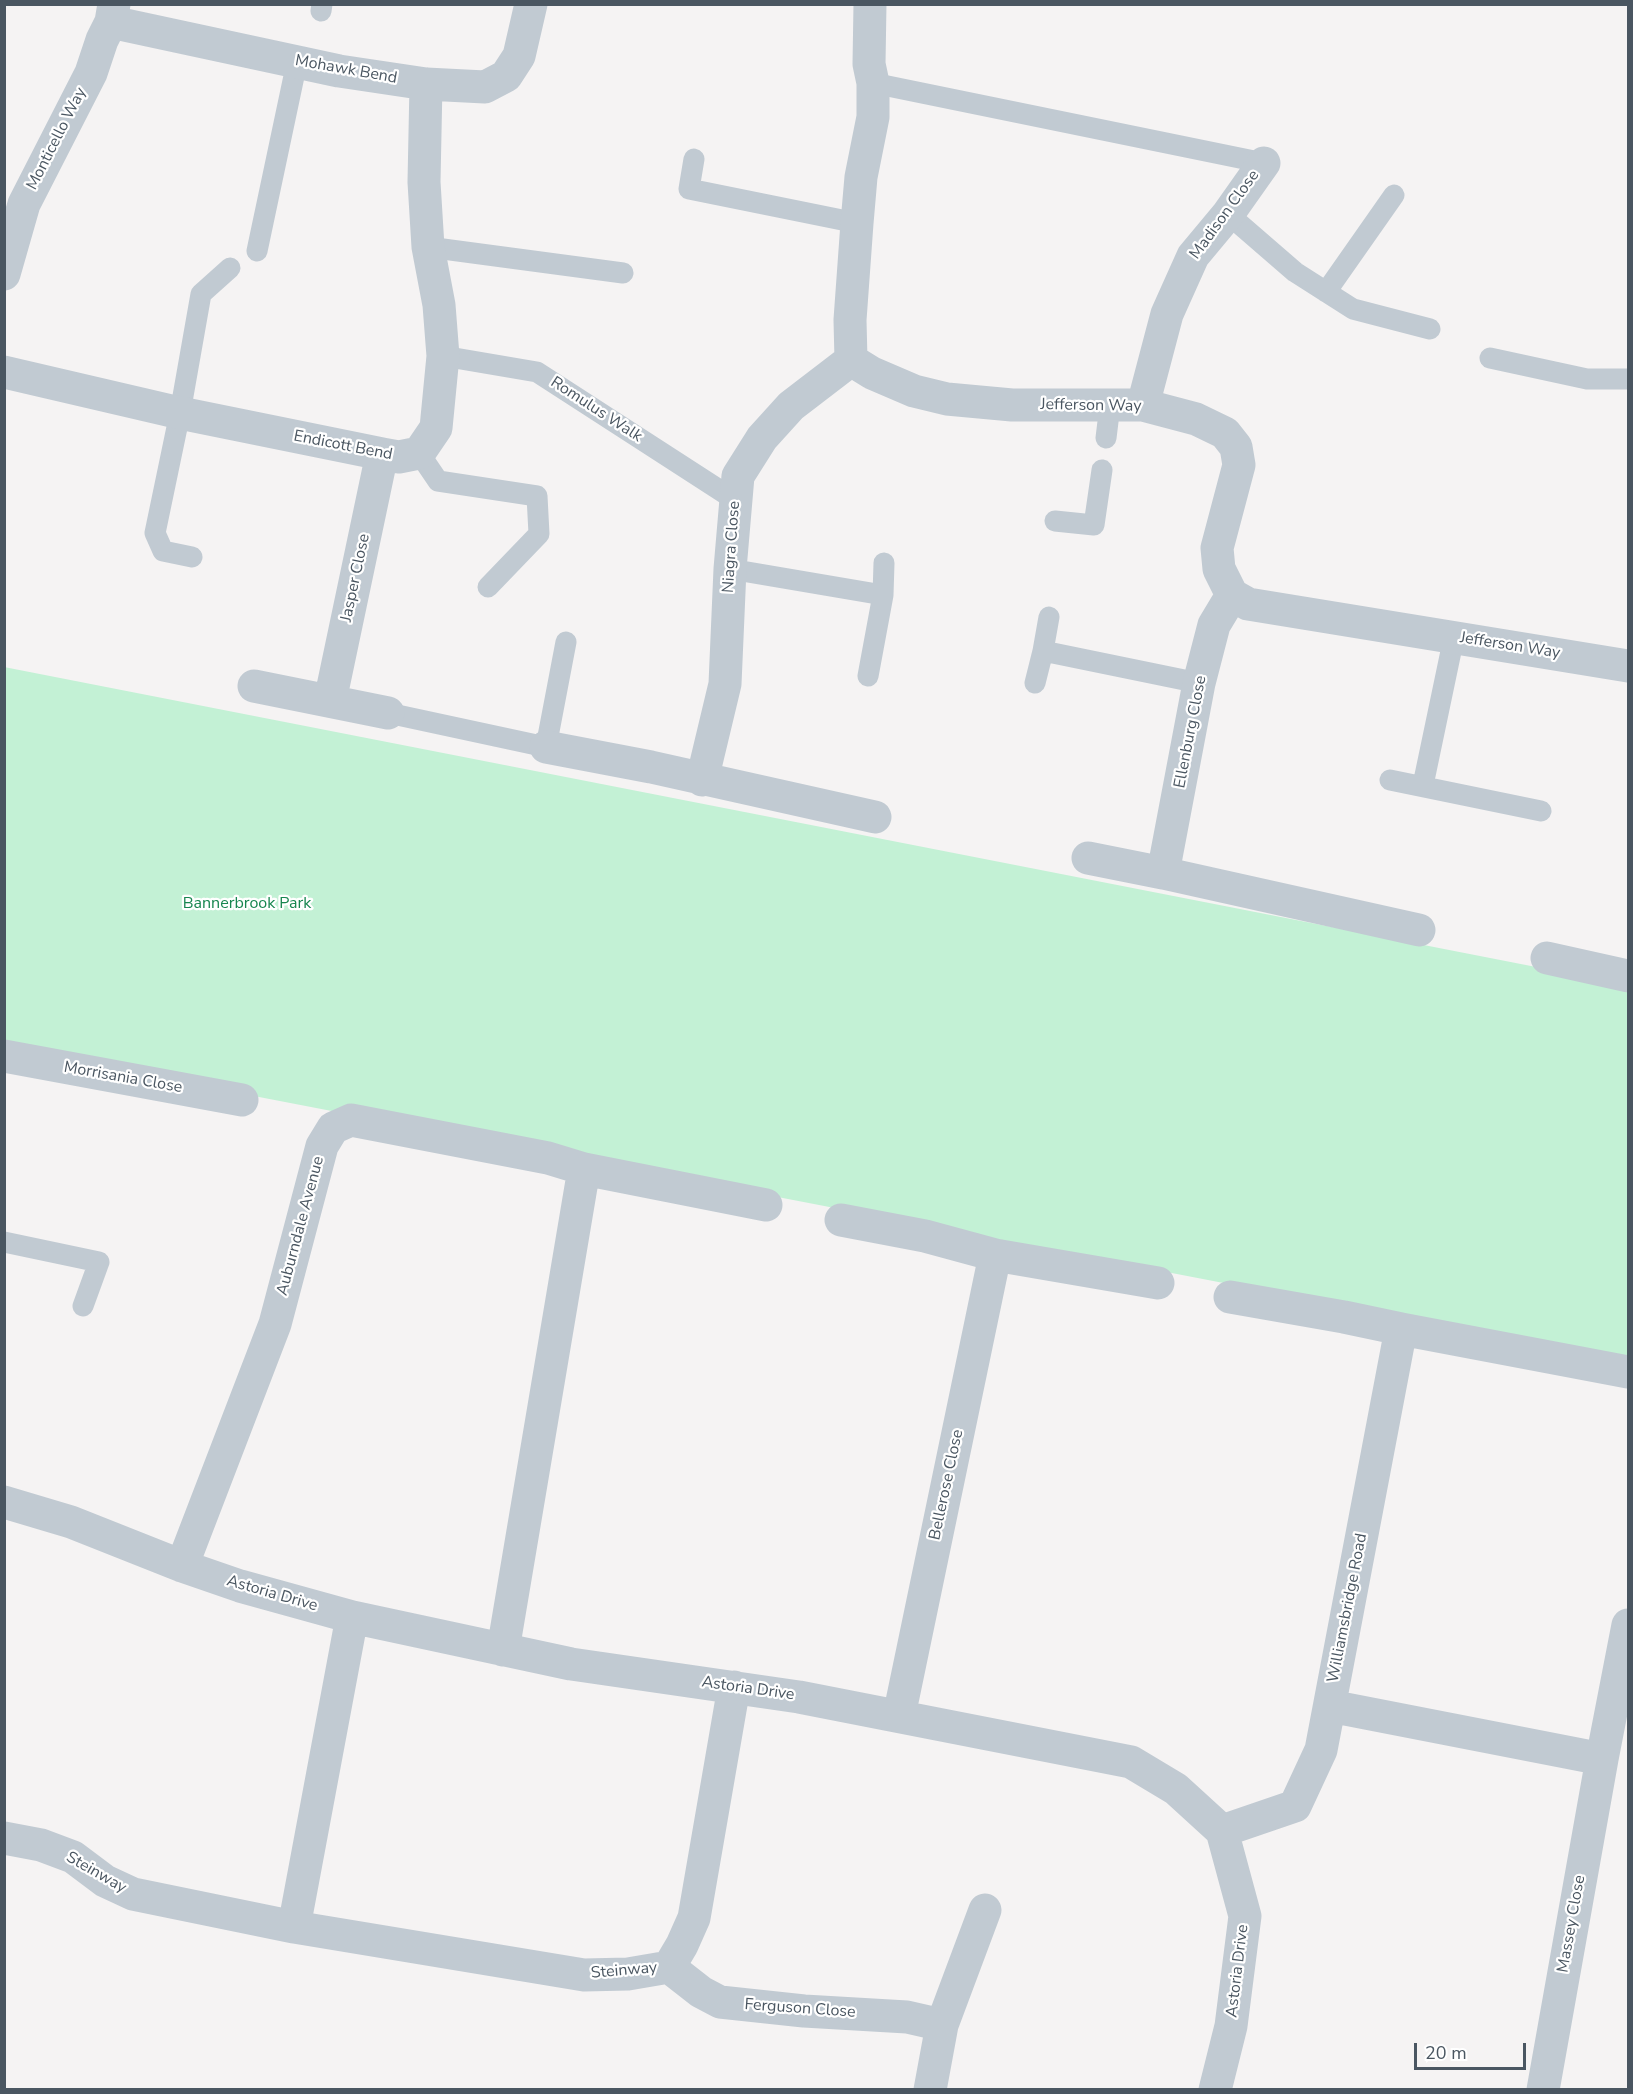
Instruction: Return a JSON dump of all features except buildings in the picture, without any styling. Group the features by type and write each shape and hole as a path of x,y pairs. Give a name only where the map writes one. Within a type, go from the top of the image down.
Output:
{"street":[{"name":"Mohawk Bend","path":"112,13 339,71 426,84 485,87 506,76 519,56 531,4"},
{"path":"851,360 850,320 861,177 873,117 873,83 869,64 870,4"},
{"name":"Monticello Way","path":"4,274 24,204 91,73 112,13"},
{"path":"419,453 436,428 443,356 439,305 428,247 424,182 426,84"},
{"name":"Madison Close","path":"1143,405 1167,314 1193,256 1228,214 1264,163"},
{"name":"Jefferson Way","path":"851,360 872,373 914,391 947,399 1012,405 1143,405 1196,419 1225,433 1236,447 1239,465 1217,548 1219,569 1232,595 1248,603 1629,666"},
{"name":"Niagra Close","path":"702,780 725,684 730,569 738,476 762,438 791,406 851,360"},
{"name":"Endicott Bend","path":"4,372 180,413 399,458 419,453"},
{"name":"Jasper Close","path":"330,701 382,454"},
{"name":"Ellenburg Close","path":"1163,873 1199,683 1214,625 1232,595"},
{"path":"254,686 388,713"},
{"path":"546,747 651,767 875,818"},
{"path":"1088,858 1419,930"},
{"path":"1547,958 1629,976"},
{"name":"Morrisania Close","path":"4,1056 242,1100"},
{"name":"Auburndale Avenue","path":"182,1566 275,1324 322,1146 333,1128 351,1120 548,1158 584,1169 766,1205"},
{"path":"503,1650 584,1169"},
{"path":"841,1220 925,1236 995,1255 1158,1282"},
{"name":"Bellerose Close","path":"899,1716 995,1255"},
{"path":"1230,1297 1629,1372"},
{"name":"Williamsbridge Road","path":"1222,1831 1295,1806 1321,1750 1401,1329"},
{"name":"Astoria Drive","path":"4,1502 71,1522 182,1566 240,1586 352,1617 571,1664 799,1697 1131,1762 1176,1789 1222,1831 1245,1916 1232,2026 1215,2090"},
{"path":"294,1927 352,1617"},
{"name":"Massey Close","path":"1543,2090 1602,1759 1629,1625"},
{"name":"Steinway","path":"4,1838 41,1845 73,1857 105,1881 133,1894 294,1927 584,1975 628,1974 669,1967 682,1946 694,1918 734,1687"},
{"path":"1330,1706 1602,1759"},
{"path":"930,2090 942,2025 985,1910"},
{"name":"Ferguson Close","path":"669,1967 701,1992 720,2002 804,2011 907,2017 942,2025"}],"lane":[{"path":"258,251 297,62"},
{"path":"873,83 1264,163"},
{"path":"694,159 689,189 857,223"},
{"path":"1326,291 1394,195"},
{"path":"1228,214 1295,272 1353,309 1430,329"},
{"path":"428,247 623,273"},
{"path":"192,557 163,551 155,533 180,413 201,294 230,268"},
{"name":"Romulus Walk","path":"443,356 537,372 735,500"},
{"path":"1490,358 1587,379 1629,379"},
{"path":"1106,438 1110,405"},
{"path":"419,453 438,480 537,496 539,534 488,587"},
{"path":"1055,521 1094,525 1102,470"},
{"path":"868,676 883,595 884,563"},
{"path":"730,569 883,595"},
{"path":"1035,683 1049,617"},
{"path":"1423,785 1454,637"},
{"path":"388,713 546,747 566,642"},
{"path":"1043,651 1199,683"},
{"path":"1390,780 1541,811"},
{"path":"4,1242 99,1262 83,1306"}],"green space":[{"name":"Bannerbrook Park","path":"4,667 1628,985 1628,1361 5,1048"}]}
